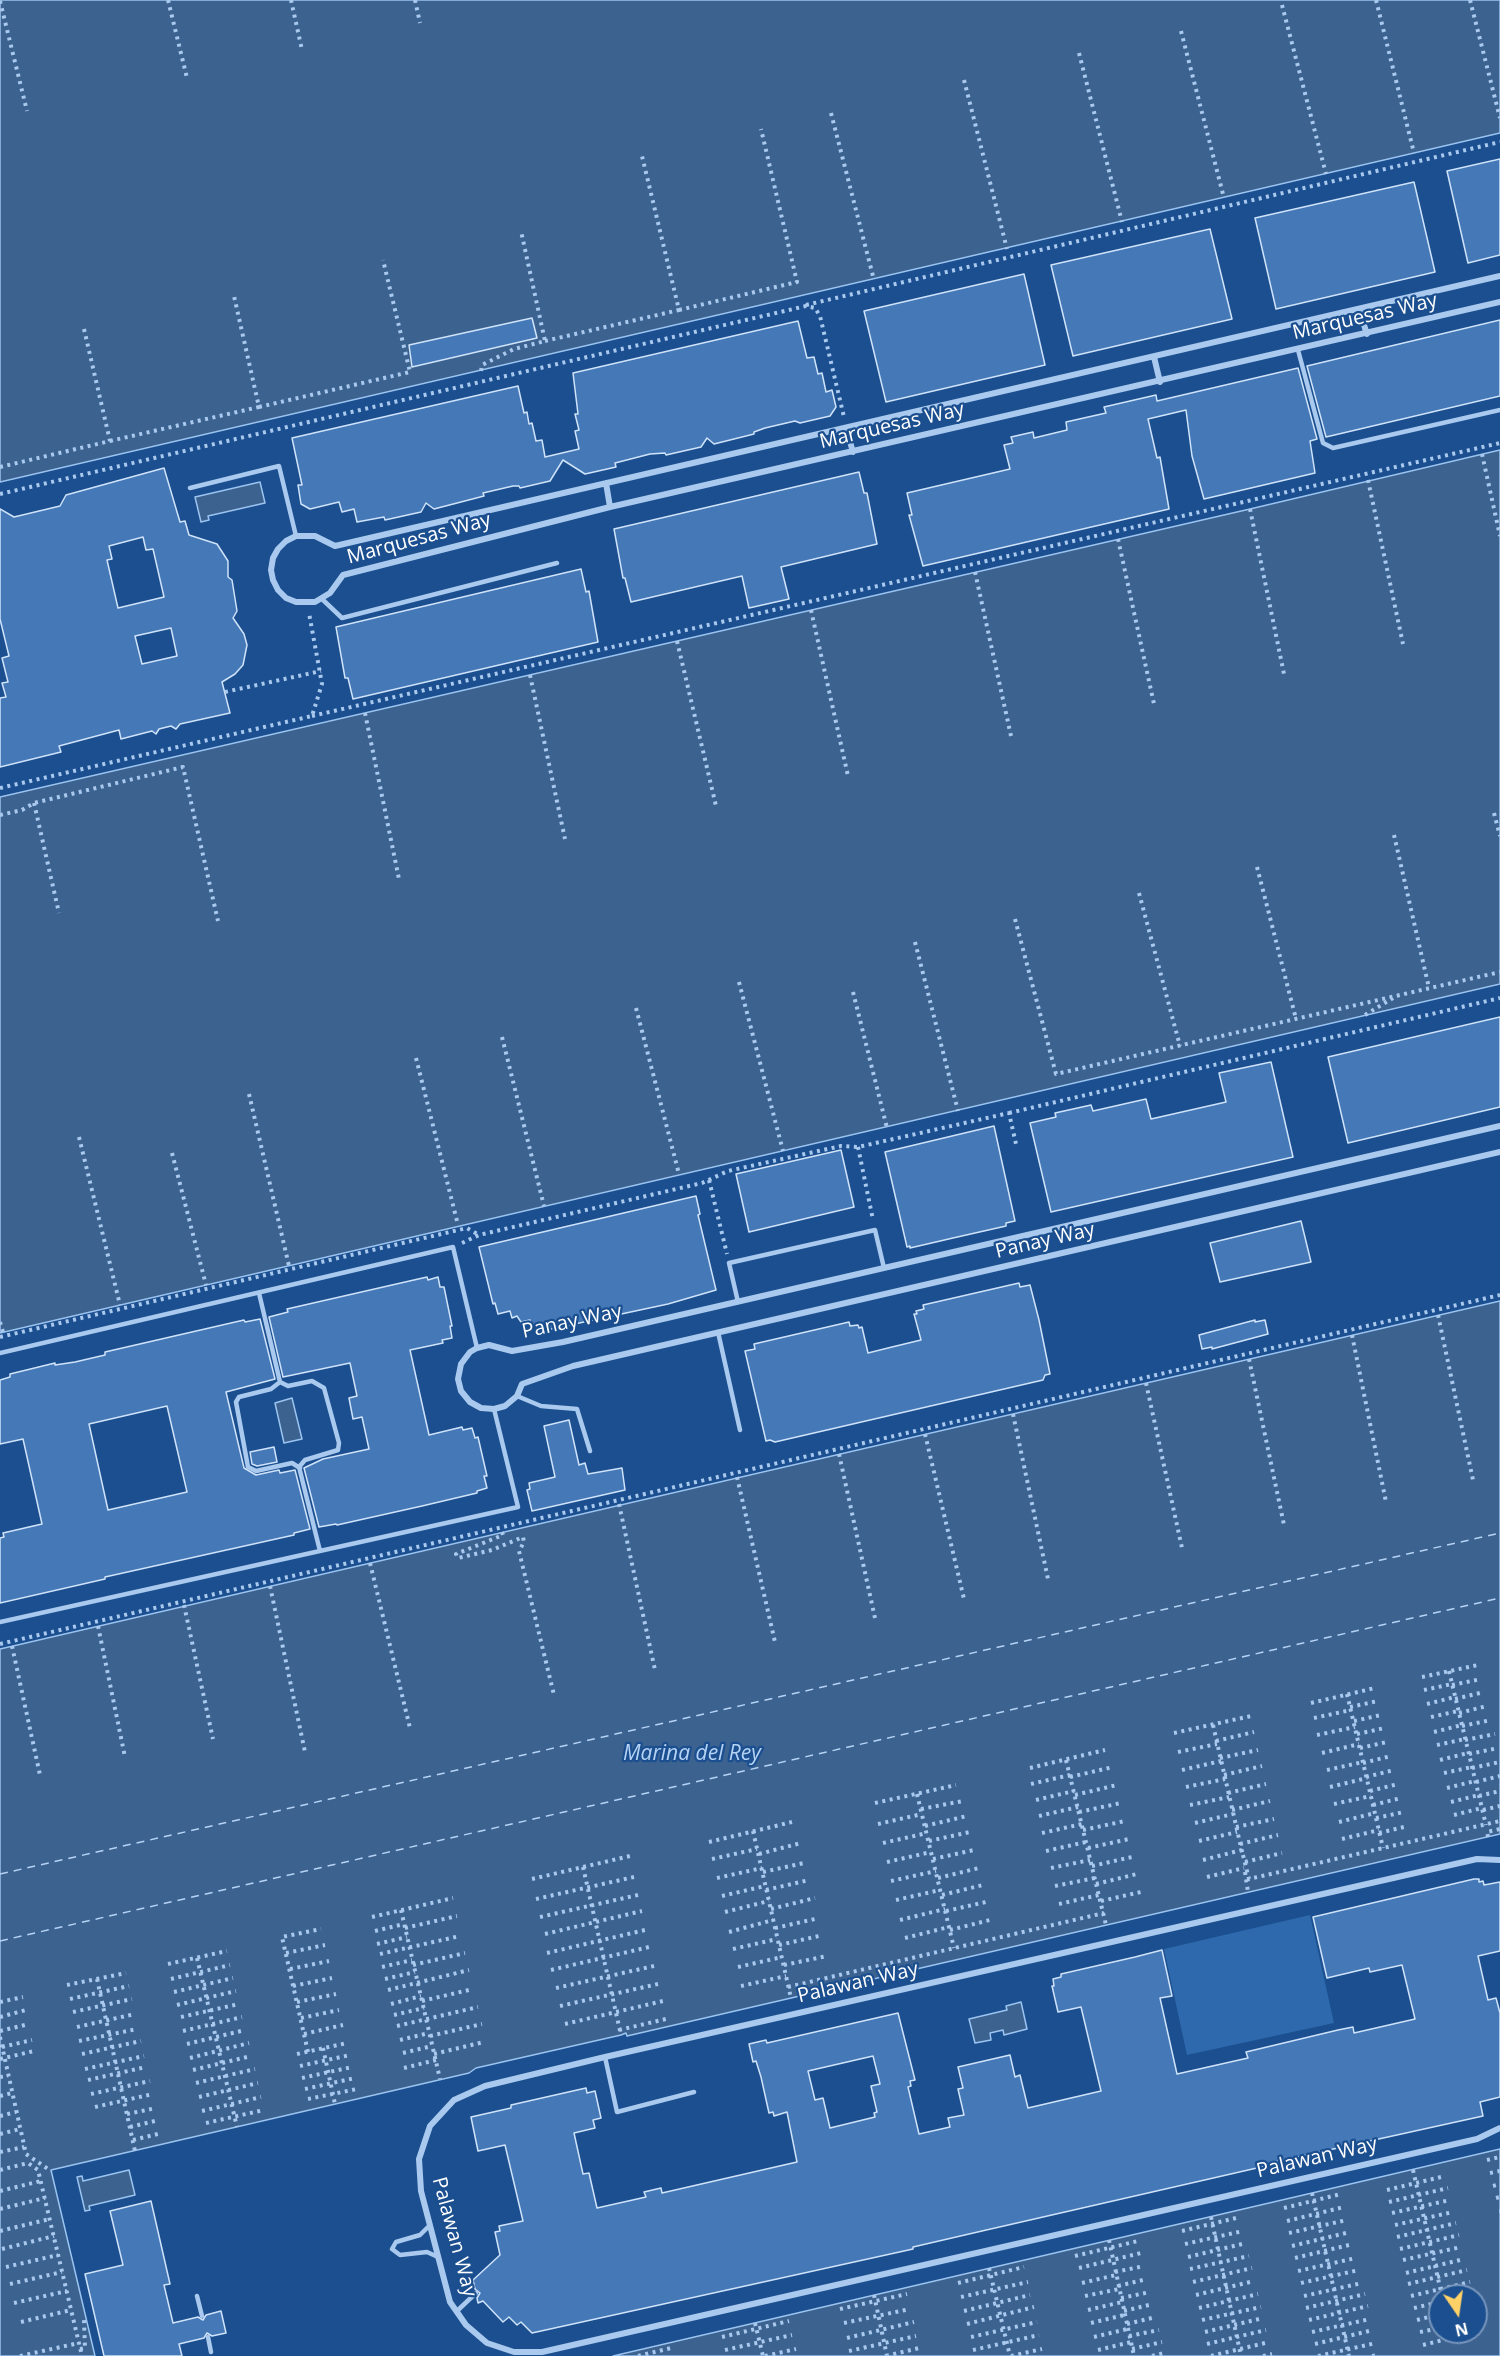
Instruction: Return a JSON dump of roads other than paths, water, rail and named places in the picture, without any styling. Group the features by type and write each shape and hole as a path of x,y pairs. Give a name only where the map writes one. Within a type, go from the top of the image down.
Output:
{"street":[{"name":"Marquesas Way","path":"296,536 315,536 335,546 1500,276"},
{"name":"Marquesas Way","path":"322,599 330,593 344,574 610,507 1500,302"},
{"path":"1359,310 1367,334"},
{"path":"1154,357 1160,381"},
{"path":"846,428 853,452"},
{"path":"606,483 610,507"},
{"path":"296,536 286,541 273,558 271,570 273,580 278,590 286,598 307,603 322,599"},
{"name":"Panay Way","path":"477,1348 489,1345 512,1351 553,1344 1500,1126"},
{"name":"Panay Way","path":"494,1409 505,1406 517,1396 522,1384 573,1366 1500,1152"},
{"path":"477,1348 470,1352 461,1364 458,1379 461,1391 470,1402 481,1408 494,1409"},
{"name":"Palawan Way","path":"1500,1860 1477,1859 485,2086 454,2100 430,2126 419,2159 421,2192 450,2302 466,2325 487,2343 513,2352 542,2352 1477,2139 1500,2128"}],"lane":[{"path":"1298,350 1323,444 1333,448 1500,410"},
{"path":"190,488 279,466 296,536"},
{"path":"322,599 342,618 557,563"},
{"path":"738,1302 729,1263 875,1230 884,1268"},
{"path":"0,1353 453,1247 477,1348"},
{"path":"259,1293 280,1382"},
{"path":"718,1332 740,1430"},
{"path":"280,1382 288,1386 312,1382 324,1388 339,1443 338,1450 305,1460 300,1468"},
{"path":"280,1382 271,1389 239,1397 236,1402 248,1467 256,1471 292,1463 300,1468 320,1551"},
{"path":"517,1396 541,1406 577,1409 590,1451"},
{"path":"0,1622 518,1507 494,1409"},
{"path":"605,2057 617,2112 694,2092"},
{"path":"430,2224 420,2235 396,2242 392,2248 400,2255 427,2252 438,2257"},
{"path":"457,2311 476,2293"},
{"path":"197,2296 202,2316"},
{"path":"208,2337 211,2352"}],"water":[{"path":"0,0 1500,0 1500,133 0,482"},
{"path":"1500,450 1500,984 0,1333 0,797"},
{"path":"260,482 265,503 208,516 209,520 201,522 195,497"},
{"name":"Marina del Rey","path":"1500,1301 1500,1834 627,2036 626,2033 476,2068 469,2073 51,2170 95,2356 0,2356 0,1649"},
{"path":"292,1398 302,1439 284,1443 275,1403"},
{"path":"1021,2002 1027,2029 1004,2035 1003,2030 990,2033 991,2040 975,2043 969,2019 1007,2010 1006,2006"},
{"path":"1500,2149 1500,2356 613,2356"},
{"path":"129,2170 135,2195 89,2206 90,2210 85,2211 77,2177 82,2176 83,2181"}]}
